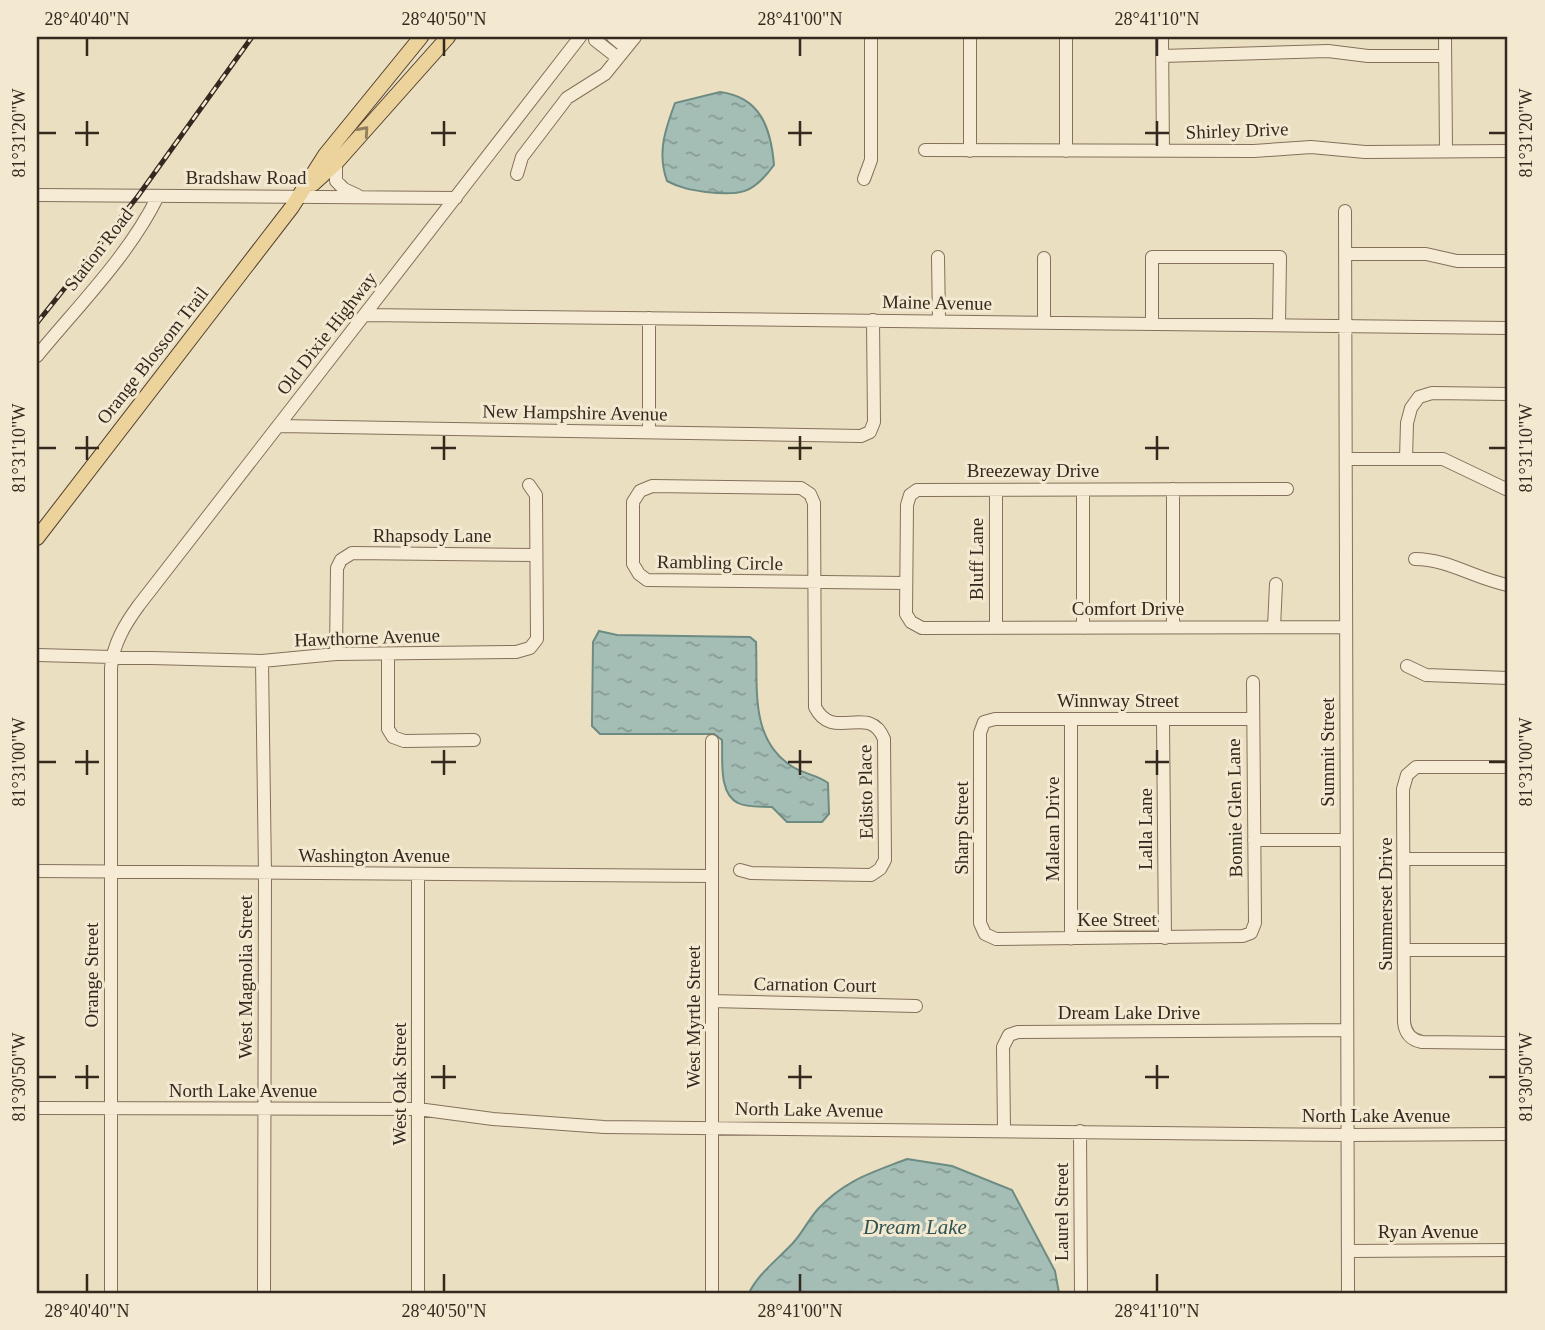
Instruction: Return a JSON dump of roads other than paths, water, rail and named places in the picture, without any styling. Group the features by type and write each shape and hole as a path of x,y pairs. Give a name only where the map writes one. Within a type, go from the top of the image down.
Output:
{"main road":[{"name":"Orange Blossom Trail","path":"37,538 299,197 325,155 421,37"},
{"name":"Orange Blossom Trail","path":"299,197 336,163 449,37"}],"street":[{"name":"Old Dixie Highway","path":"112,657 132,614 580,37"},
{"path":"517,174 522,157 567,98 605,74 635,37"},
{"path":"864,179 871,160 871,37"},
{"path":"970,37 970,150"},
{"path":"1066,37 1066,151"},
{"path":"1162,37 1163,151"},
{"path":"1445,37 1446,151"},
{"path":"606,39 622,53"},
{"path":"1162,56 1328,51 1368,56 1445,56"},
{"name":"Shirley Drive","path":"925,150 1254,151 1311,146 1365,152 1508,150"},
{"path":"336,163 336,181 344,189 361,197"},
{"name":"Bradshaw Road","path":"37,195 456,198"},
{"name":"Station Road","path":"37,356 143,225 158,196"},
{"name":"Summit Street","path":"1345,211 1348,1293"},
{"path":"1345,254 1426,254 1457,261 1508,261"},
{"path":"938,257 939,321"},
{"path":"1152,324 1152,257 1280,257 1279,325"},
{"path":"1044,258 1044,323"},
{"name":"Maine Avenue","path":"365,315 1508,328"},
{"path":"649,318 649,432"},
{"name":"New Hampshire Avenue","path":"279,426 861,436 870,432 874,422 873,320"},
{"path":"1406,459 1411,408 1419,397 1432,393 1508,394"},
{"path":"1346,459 1443,459 1508,490"},
{"name":"Hawthorne Avenue","path":"37,655 262,661 336,653 516,652 530,648 537,639 536,495 529,485"},
{"name":"Rambling Circle","path":"816,582 814,503 810,494 801,488 652,486 640,491 633,502 633,564 639,574 648,580 816,582 906,583"},
{"path":"1173,489 1173,627"},
{"name":"Breezeway Drive","path":"911,622 906,614 907,505 910,495 917,490 1287,489"},
{"name":"Bluff Lane","path":"996,490 996,628"},
{"path":"1083,490 1083,628"},
{"name":"Rhapsody Lane","path":"336,653 337,568 341,560 352,553 536,555"},
{"path":"1415,559 1434,559 1508,585"},
{"name":"Edisto Place","path":"740,870 751,873 871,874 880,869 885,860 884,738 880,728 869,722 831,723 821,718 815,706 816,582"},
{"path":"1274,627 1276,584"},
{"name":"Comfort Drive","path":"911,622 922,628 1346,627"},
{"path":"388,654 388,729 393,737 404,741 474,740"},
{"name":"Orange Street","path":"111,1293 112,657"},
{"name":"West Magnolia Street","path":"262,661 265,875 264,1293"},
{"path":"1407,666 1426,675 1508,678"},
{"name":"Bonnie Glen Lane","path":"1251,933 1255,923 1253,682"},
{"name":"Winnway Street","path":"985,722 995,719 1252,719"},
{"name":"Malean Drive","path":"1071,719 1071,939"},
{"name":"Lalla Lane","path":"1163,720 1165,938"},
{"name":"Sharp Street","path":"985,722 980,733 980,923 985,934"},
{"name":"West Myrtle Street","path":"712,741 712,1293"},
{"name":"Summerset Drive","path":"1508,767 1424,766 1410,771 1403,789 1406,1032 1411,1038 1427,1042 1508,1042"},
{"path":"1254,840 1346,840"},
{"path":"1405,859 1508,859"},
{"name":"Washington Avenue","path":"37,871 265,875 711,876"},
{"name":"West Oak Street","path":"418,875 418,1293"},
{"name":"Kee Street","path":"985,934 996,939 1071,939 1243,936 1251,933"},
{"path":"1405,950 1508,950"},
{"name":"Carnation Court","path":"712,1001 916,1006"},
{"name":"Dream Lake Drive","path":"1004,1130 1003,1047 1009,1035 1018,1032 1347,1030"},
{"name":"North Lake Avenue","path":"37,1108 418,1109 493,1119 604,1127 1348,1135 1508,1134"},
{"name":"Laurel Street","path":"1080,1131 1081,1293"},
{"name":"Ryan Avenue","path":"1348,1251 1508,1250"}],"water":[{"path":"720,92 745,100 761,117 770,139 774,165 759,182 737,193 695,190 667,181 663,151 665,132 675,103"},
{"path":"599,631 617,635 750,637 756,642 757,694 762,727 779,756 793,767 828,783 829,814 822,822 787,822 772,807 738,803 727,792 724,784 722,740 714,734 600,734 592,726 593,642"},
{"name":"Dream Lake","path":"907,1159 952,1166 1012,1190 1055,1271 1059,1293 749,1293 763,1273 796,1240 814,1213 828,1199 859,1178"}],"railway":[{"path":"37,323 138,196 252,37"}]}
